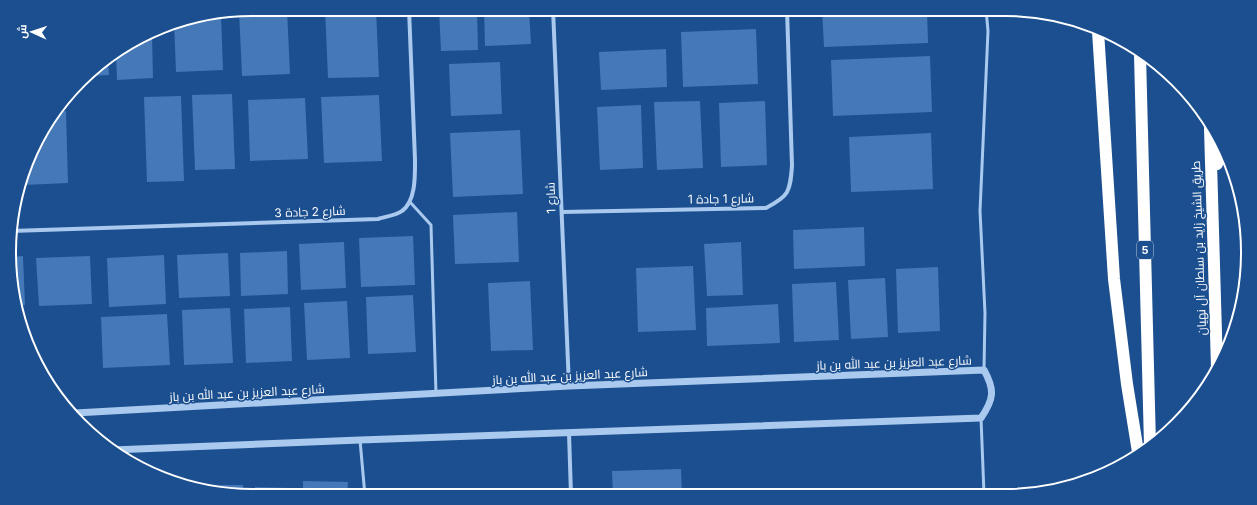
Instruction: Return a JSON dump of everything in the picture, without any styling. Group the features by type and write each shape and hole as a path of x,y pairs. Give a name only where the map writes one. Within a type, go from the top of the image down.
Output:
{"highway":[{"path":"1098,35 1114,279 1137,448"},
{"name":"5","path":"1140,59 1150,438"},
{"name":"طريق الشيخ زايد بن سلطان آل نهيان","path":"1210,136 1217,358"},
{"path":"1212,221 1219,152"}],"street":[{"path":"409,16 416,160 415,183 410,202"},
{"name":"شارع 1","path":"553,16 569,386"},
{"name":"شارع 1 جادة 1","path":"562,212 766,208 780,201 787,193 791,182 792,166 788,16"},
{"name":"شارع 2 جادة 3","path":"17,231 378,219 402,211 410,202"},
{"name":"شارع عبد العزيز بن عبد الله بن باز","path":"79,413 569,386 984,370 990,382 992,394 989,407 981,418"},
{"path":"122,450 981,418"},
{"path":"569,433 571,489"}],"lane":[{"path":"984,370 985,313 980,211 988,31 987,16"},
{"path":"410,202 431,225 436,394"},
{"path":"981,418 984,489"},
{"path":"360,440 364,489"}],"building":[{"path":"287,16 290,74 242,76 239,17"},
{"path":"325,16 376,16 379,77 328,78"},
{"path":"439,16 477,16 478,50 441,51"},
{"path":"484,16 529,16 531,44 485,46"},
{"path":"822,16 927,16 928,43 824,47"},
{"path":"221,18 223,70 176,72 174,30 191,24"},
{"path":"756,29 758,84 683,87 681,32"},
{"path":"152,38 153,78 117,80 116,60"},
{"path":"666,49 667,87 601,90 599,52"},
{"path":"930,56 932,112 833,116 831,60"},
{"path":"500,62 502,114 451,116 449,64"},
{"path":"108,66 109,75 96,76"},
{"path":"232,94 235,169 195,170 192,95"},
{"path":"379,95 382,161 324,163 321,97"},
{"path":"181,96 184,181 147,182 144,97"},
{"path":"305,98 308,159 250,161 248,100"},
{"path":"700,101 703,168 657,170 654,102"},
{"path":"765,101 767,165 721,167 719,103"},
{"path":"641,105 643,168 600,170 597,107"},
{"path":"63,111 66,111 68,183 26,185 40,148"},
{"path":"520,130 523,194 453,197 450,133"},
{"path":"931,133 933,189 851,192 849,137"},
{"path":"517,212 519,262 455,264 453,215"},
{"path":"864,227 865,266 794,269 793,230"},
{"path":"413,236 415,285 361,287 359,238"},
{"path":"344,242 346,288 301,290 299,244"},
{"path":"741,242 743,295 707,296 704,244"},
{"path":"287,251 288,294 241,296 240,253"},
{"path":"228,253 230,296 179,298 177,255"},
{"path":"164,255 166,304 109,307 107,258"},
{"path":"23,256 25,305 22,305 18,283 16,257"},
{"path":"90,256 92,304 39,306 36,258"},
{"path":"693,266 696,330 638,332 636,268"},
{"path":"938,267 940,331 898,333 896,269"},
{"path":"885,278 888,337 851,339 848,280"},
{"path":"530,281 533,350 491,351 488,283"},
{"path":"836,282 839,340 794,342 792,284"},
{"path":"413,295 416,352 368,354 366,297"},
{"path":"347,301 350,358 307,360 304,303"},
{"path":"778,304 780,343 707,346 706,308"},
{"path":"290,307 292,361 246,363 244,309"},
{"path":"230,308 233,363 184,365 182,310"},
{"path":"167,314 170,365 103,368 101,317"},
{"path":"681,469 682,489 613,489 612,471"},
{"path":"303,481 348,482 348,489 303,489"},
{"path":"211,485 243,485 243,488"},
{"path":"255,487 291,488 291,489 255,489"}]}
